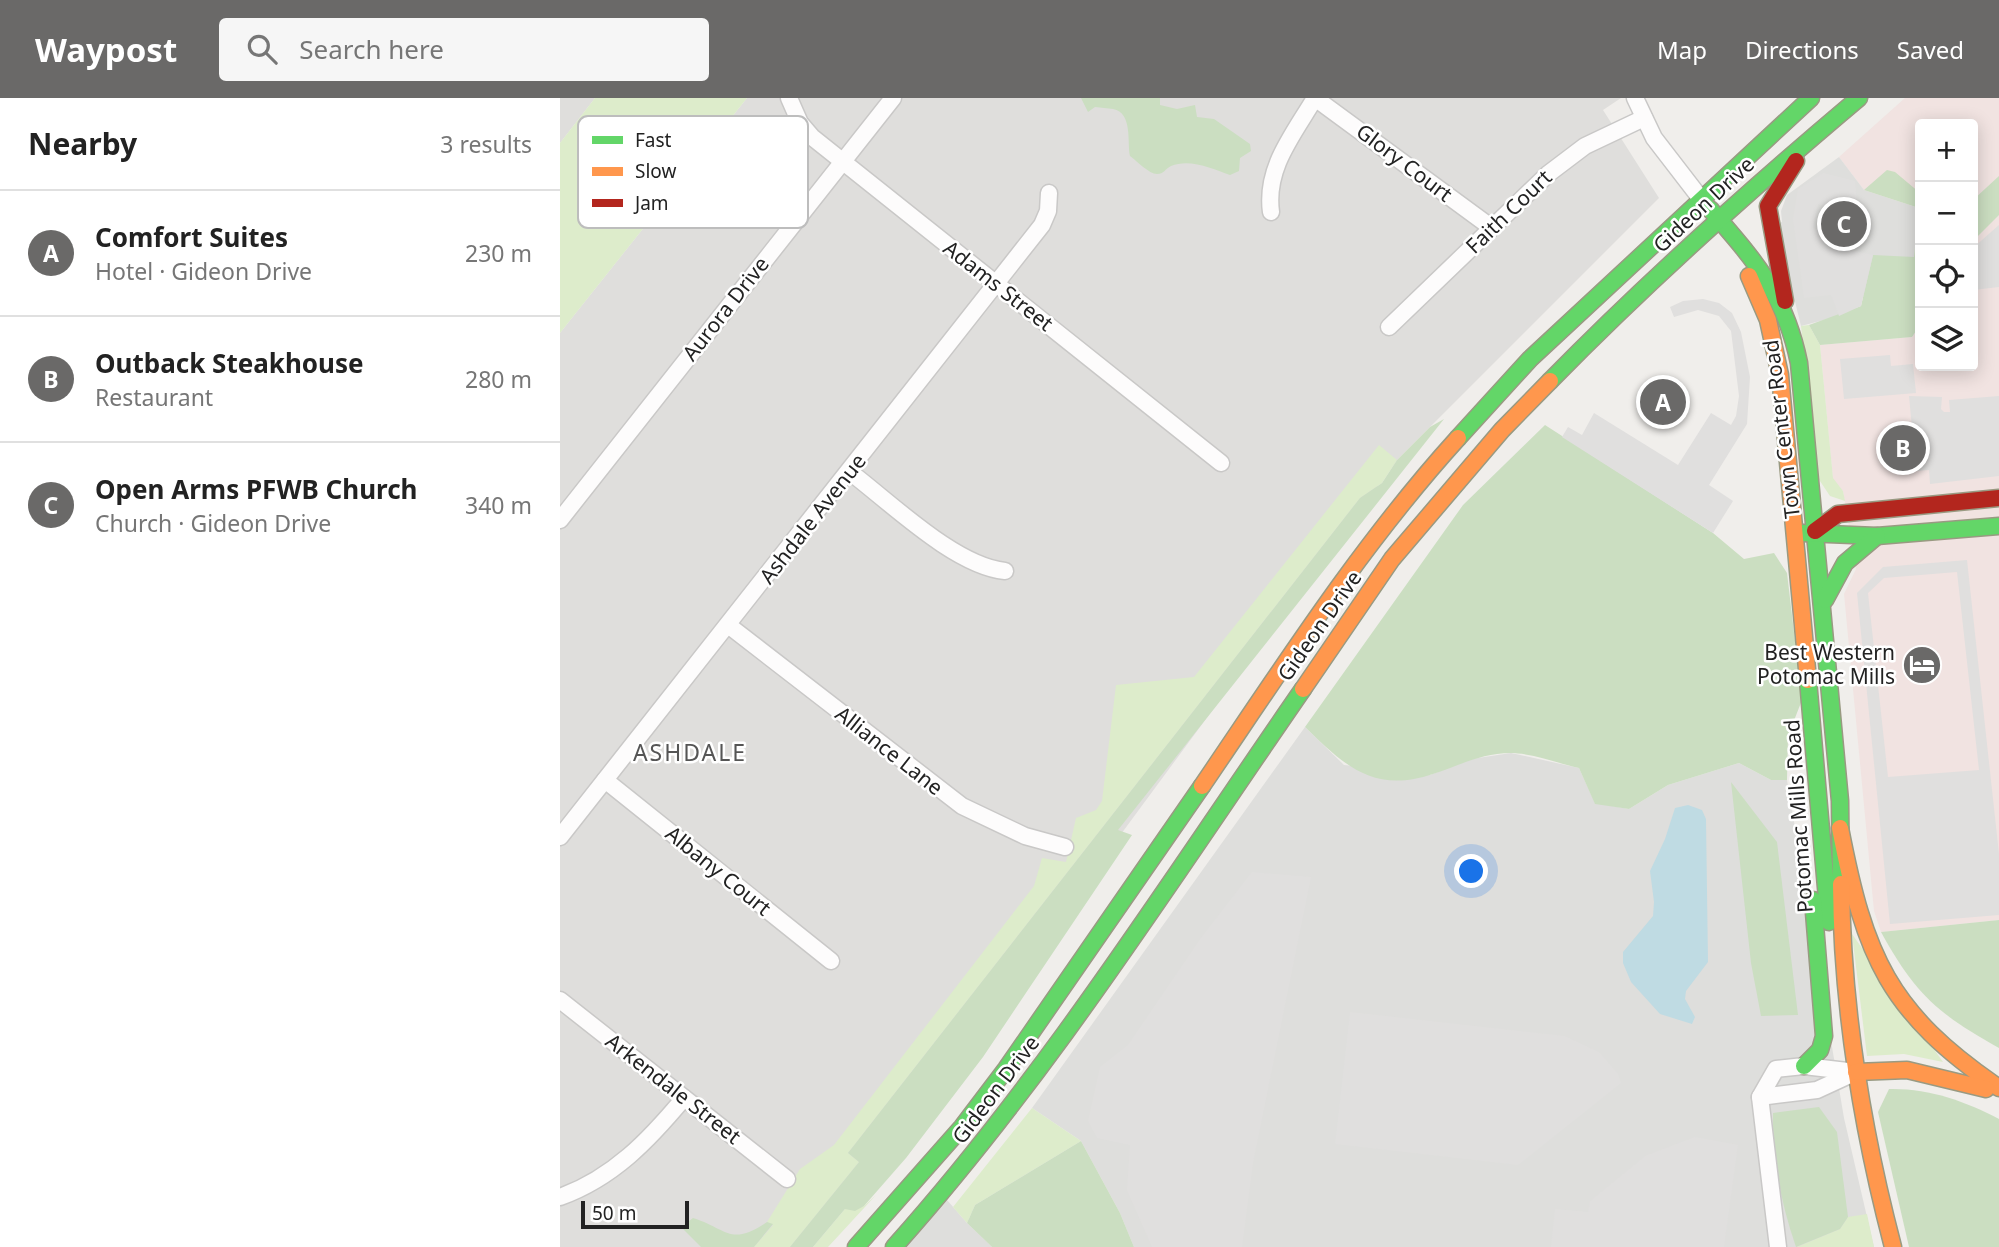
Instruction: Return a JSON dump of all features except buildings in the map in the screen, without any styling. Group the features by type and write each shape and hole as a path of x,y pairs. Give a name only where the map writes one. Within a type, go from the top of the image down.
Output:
{"main road":[{"name":"Gideon Drive","path":"856,1247 928,1168 1006,1069 1362,553 1468,424 1569,321 1811,98"},
{"name":"Gideon Drive","path":"894,1247 959,1174 1039,1070 1269,734 1392,559 1437,502 1541,389 1777,166 1803,148 1859,98"},
{"path":"1789,320 1768,206 1772,195 1803,148"},
{"name":"Town Center Road","path":"1701,199 1738,238 1789,320 1799,363 1815,531"},
{"name":"Town Center Road","path":"1719,220 1728,249 1754,284 1770,327 1783,413 1796,533"},
{"path":"1815,531 1838,514 1999,498"},
{"path":"1796,533 1815,531 1833,536 1877,536 1999,526"},
{"name":"Potomac Mills Road","path":"1815,531 1840,828 1841,908 1856,1072 1870,1158 1893,1247"},
{"name":"Potomac Mills Road","path":"1796,533 1832,954 1840,1013 1856,1072"},
{"path":"1823,606 1839,568 1848,557 1877,536"},
{"path":"1246,719 1269,734"},
{"path":"1804,1066 1820,1050 1824,1036 1812,877 1818,786"},
{"path":"1840,828 1855,905 1887,982 1922,1029 1967,1068 1999,1090"},
{"path":"1856,1072 1907,1070 1999,1090"}],"street":[{"name":"Adams Street","path":"789,98 797,116"},
{"name":"Aurora Drive","path":"808,206 893,98"},
{"path":"1271,212 1270,180 1275,165 1315,98"},
{"name":"Glory Court","path":"1315,98 1492,228"},
{"path":"1634,98 1654,138 1701,199"},
{"name":"Faith Court","path":"1389,327 1572,155 1598,139 1644,118"},
{"name":"Adams Street","path":"808,133 1221,463"},
{"name":"Ashdale Avenue","path":"560,837 1042,225 1048,211 1049,193"},
{"name":"Aurora Drive","path":"560,520 791,228"},
{"path":"850,472 958,555 990,569 1005,571"},
{"name":"Alliance Lane","path":"729,625 962,806 1025,836 1065,848"},
{"name":"Albany Court","path":"605,780 831,961"},
{"name":"Arkendale Street","path":"560,1000 787,1179"},
{"path":"1778,1247 1760,1097 1776,1069 1804,1066 1856,1072"},
{"path":"1760,1097 1817,1090 1856,1072"},
{"path":"560,1197 583,1189 631,1156 684,1098"}],"shaded area":[{"path":"560,98 595,98 581,116 578,116 578,120 560,143"},
{"path":"747,98 1621,98 1603,110 1659,198 1397,460 882,1158 809,1247 560,1247 560,333 644,228 808,228 808,116 733,116"},
{"path":"1905,98 1999,98 1999,920 1881,932 1874,911 1844,594 1856,569 1843,491 1833,479 1820,345 1912,337 1915,332 1915,371 1978,371 1978,119 1915,119 1915,206 1864,190 1839,157"},
{"path":"1839,157 1864,190 1915,207 1914,257 1839,316 1801,326 1776,224 1782,222 1781,211 1787,195"},
{"path":"1823,173 1855,181 1857,202 1837,209 1818,204 1813,228 1828,232 1826,244 1873,255 1861,306 1839,316 1831,295 1804,298 1793,219 1798,189"},
{"path":"1999,225 1999,287 1978,289 1978,244"},
{"path":"1703,299 1719,303 1732,313 1741,332 1750,377 1747,424 1709,485 1733,501 1713,533 1562,437 1568,427 1582,435 1594,413 1678,465 1711,413 1731,425 1736,416 1739,396 1731,331 1719,316 1698,310 1674,317 1670,307 1683,301"},
{"path":"1890,355 1891,366 1913,364 1916,393 1844,399 1840,359"},
{"path":"1909,396 1942,397 1941,409 1950,412 1949,400 1999,396 1999,476 1930,484 1929,470 1916,471"},
{"path":"1967,560 1999,854 1999,915 1890,924 1857,593 1883,567","holes":["1957,572 1979,770 1888,777 1868,593 1884,578"]},
{"path":"1305,727 1344,765 1430,775 1471,759 1511,753 1579,768 1595,803 1629,809 1668,785 1739,763 1771,780 1787,780 1844,1118 1874,1247 1134,1247 1120,1213 1081,1141 1032,1108"},
{"path":"1252,872 1311,877 1253,1163 1242,1247 1152,1247 1127,1190 1130,1145 1097,1138 1088,1121 1100,1067 1128,1045 1201,938"},
{"path":"1350,1012 1565,1036 1599,1052 1618,1074 1621,1083 1518,1165 1335,1144"},
{"path":"1695,1137 1738,1145 1724,1247 1551,1247 1555,1209 1588,1212 1590,1201 1645,1156"},
{"path":"947,1200 967,1223 992,1247 903,1247"}],"green space":[{"path":"595,98 747,98 733,116 581,116"},
{"path":"1081,98 1160,98 1160,105 1177,109 1195,105 1197,117 1214,119 1250,144 1251,151 1240,158 1239,171 1230,175 1186,163 1171,166 1157,174 1147,170 1130,156 1124,116 1108,108 1095,107 1088,112"},
{"path":"578,120 578,228 644,228 560,333 560,143"},
{"path":"1887,170 1895,172 1915,189 1915,207 1864,190"},
{"path":"1999,176 1999,215 1978,236 1978,195"},
{"path":"1915,247 1915,332 1912,337 1820,345 1809,325 1861,306 1873,255 1914,257"},
{"path":"1809,325 1820,345 1833,478 1843,491 1845,501 1830,496 1818,478 1801,326"},
{"path":"1444,419 1118,830 1132,835 983,1057 906,1158 864,1206 855,1211 845,1209 813,1247 790,1247 859,1162 848,1153 1360,498 1382,483 1397,460 1430,427"},
{"path":"1545,425 1713,533 1744,559 1774,553 1787,573 1802,700 1788,736 1787,780 1771,780 1739,763 1668,785 1629,809 1595,804 1579,768 1518,753 1490,755 1412,779 1376,778 1347,764 1305,727 1463,505"},
{"path":"1379,445 1397,460 1382,483 1360,498 848,1153 859,1162 790,1247 754,1247 773,1225 767,1222 800,1169 834,1145 1034,886 1042,858 1066,862 1076,818 1096,810 1102,801 1116,685 1194,677"},
{"path":"1731,782 1777,842 1798,1015 1761,1016 1751,963"},
{"path":"1999,920 1999,1048 1944,1013 1930,1000 1905,972 1881,932"},
{"path":"1852,934 1943,1062 1904,1054 1867,1056"},
{"path":"1889,1089 1946,1097 1999,1119 1999,1247 1909,1247 1878,1112"},
{"path":"1819,1107 1837,1132 1848,1217 1840,1229 1796,1247 1778,1181 1773,1113"},
{"path":"1032,1108 1081,1141 975,1205 967,1223 953,1207"},
{"path":"1081,1141 1120,1213 1134,1247 992,1247 967,1223 975,1205"},
{"path":"876,1195 828,1247 813,1247 845,1209 864,1206"},
{"path":"1867,1214 1874,1247 1797,1247 1840,1229 1848,1217"},
{"path":"693,1218 737,1235 767,1222 773,1224 754,1247 701,1247 681,1227"}],"water":[{"path":"1688,805 1702,810 1706,819 1708,962 1686,991 1685,999 1695,1017 1692,1024 1660,1014 1631,982 1623,963 1623,952 1653,916 1650,871 1665,839 1675,808"}],"traffic: fast":[{"path":"1458,438 1530,359 1811,98"},
{"path":"1550,381 1701,236 1859,98"},
{"path":"1710,209 1754,262 1777,298 1786,317 1799,363 1840,801 1841,884"},
{"path":"1803,533 1877,536 1999,526"},
{"path":"1825,600 1845,563 1877,536"},
{"path":"1808,680 1829,922"},
{"path":"894,1247 950,1181 1057,1045 1303,689"},
{"path":"856,1247 962,1127 1006,1069 1202,786"},
{"path":"1804,1066 1820,1050 1824,1036 1813,900"}],"traffic: slow":[{"path":"1749,276 1768,320 1780,375 1808,680"},
{"path":"1303,689 1392,559 1502,430 1550,381"},
{"path":"1202,786 1356,564 1388,521 1458,438"},
{"path":"1840,828 1860,912 1872,947 1887,978 1931,1033 1961,1060 1999,1088"},
{"path":"1841,884 1845,976 1856,1067 1872,1158 1893,1247"},
{"path":"1856,1072 1907,1070 1986,1089"}],"traffic: jam":[{"path":"1785,301 1768,206 1796,161"},
{"path":"1815,531 1838,514 1999,498"}],"place":[{"name":"Open Arms PFWB Church","path":"1844,224"},
{"name":"Comfort Suites","path":"1663,402"},
{"name":"Outback Steakhouse","path":"1903,448"},
{"name":"Best Western Potomac Mills","path":"1922,665"}],"district":[{"name":"ASHDALE","path":"690,753"}]}
